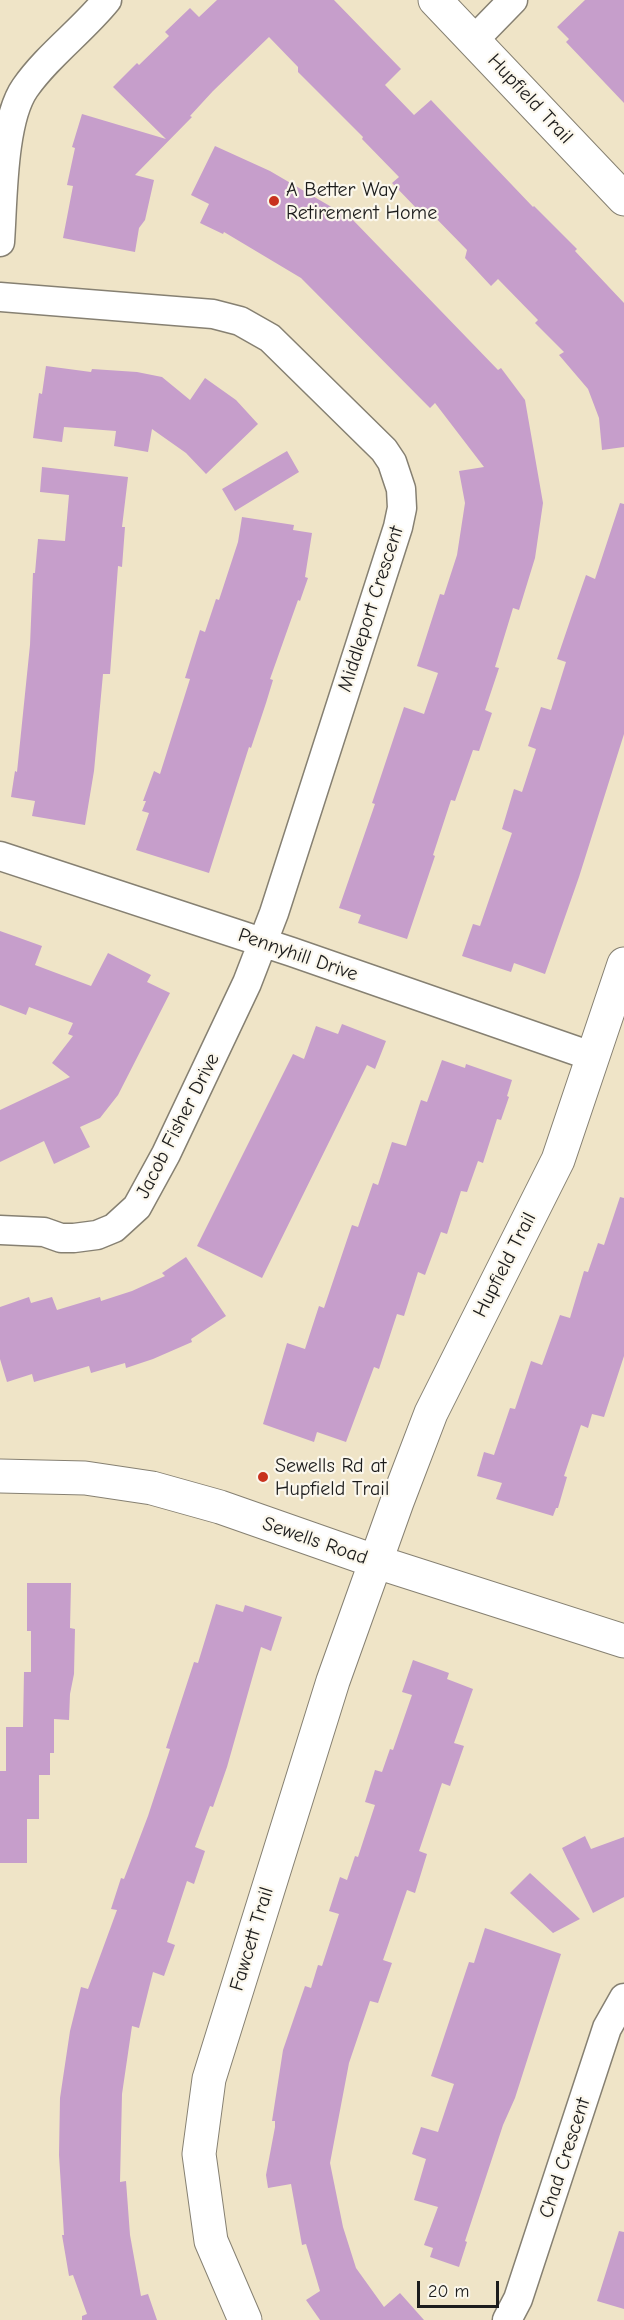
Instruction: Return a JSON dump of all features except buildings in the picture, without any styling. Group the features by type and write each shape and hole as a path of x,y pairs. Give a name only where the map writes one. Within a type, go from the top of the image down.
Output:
{"street":[{"path":"0,242 9,123 23,90 41,68 107,0"},
{"name":"Hupfield Trail","path":"435,0 624,199"},
{"path":"474,40 513,0"},
{"name":"Middleport Crescent","path":"0,297 213,314 240,321 270,338 384,450 399,480 402,508 398,527 262,943"},
{"name":"Pennyhill Drive","path":"0,856 594,1057"},
{"name":"Jacob Fisher Drive","path":"0,1230 44,1232 61,1238 74,1238 97,1235 114,1228 128,1217 137,1207 166,1154 248,983 262,943"},
{"name":"Hupfield Trail","path":"377,1562 431,1413 558,1160 624,964"},
{"name":"Sewells Road","path":"0,1476 84,1478 152,1488 220,1507 377,1562 624,1641"},
{"name":"Fawcett Trail","path":"245,2320 211,2241 199,2154 209,2079 333,1681 377,1562"},
{"name":"Chad Crescent","path":"507,2320 518,2299 608,2028 624,1998"}],"place":[{"name":"A Better Way Retirement Home","path":"274,201"},
{"name":"Sewells Rd at Hupfield Trail","path":"263,1477"}]}
